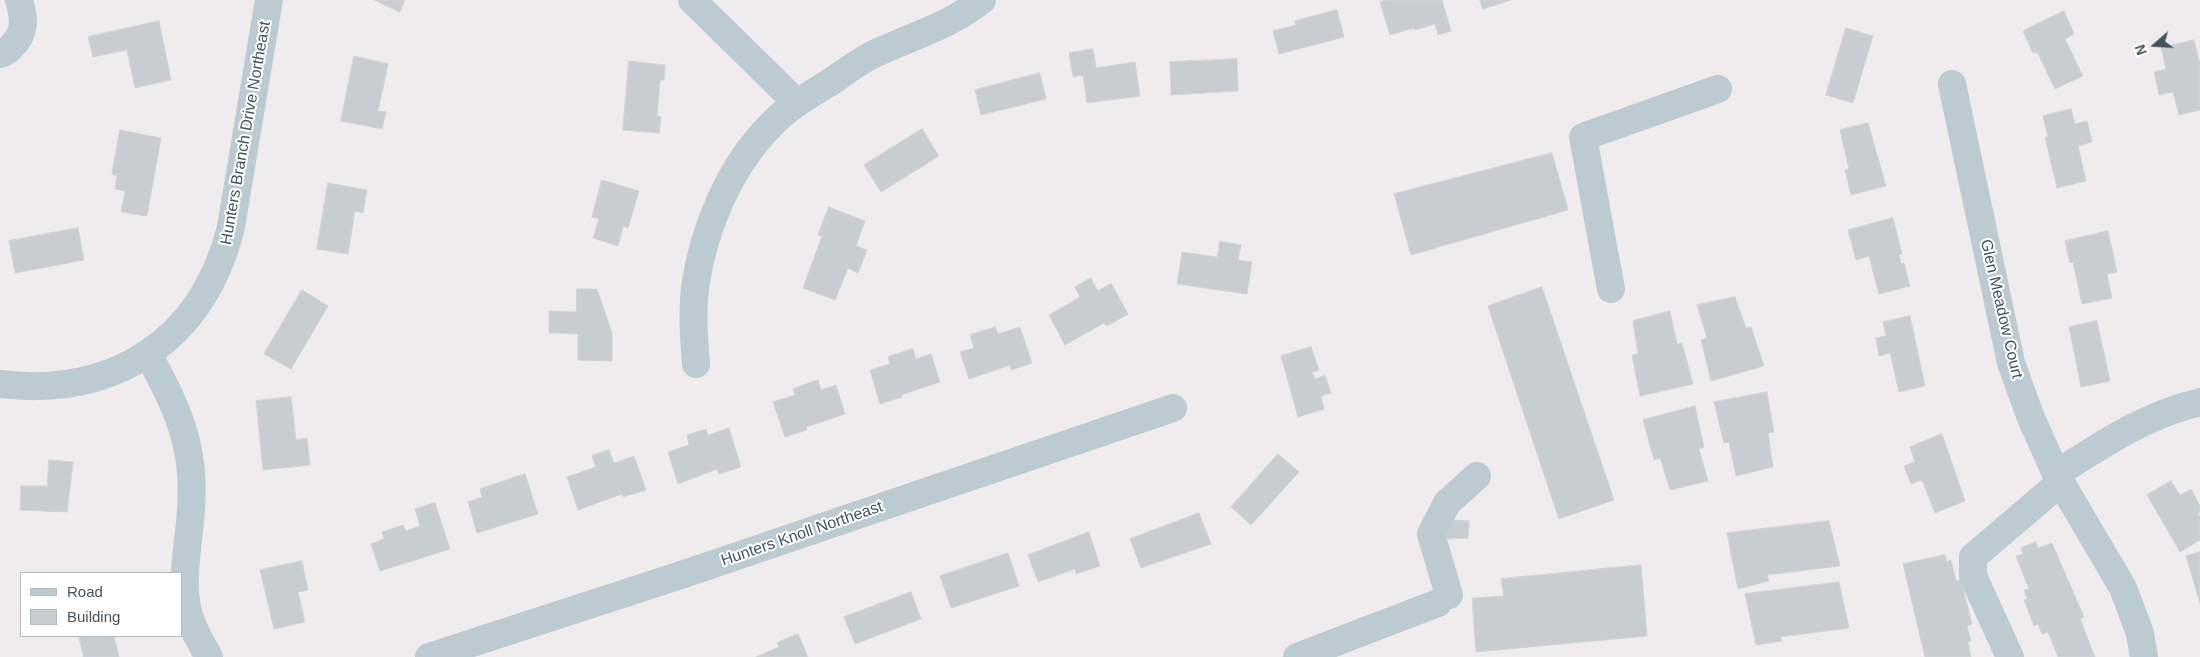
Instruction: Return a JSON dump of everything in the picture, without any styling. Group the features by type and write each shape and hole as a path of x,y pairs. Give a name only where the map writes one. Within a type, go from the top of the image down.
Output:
{"street":[{"path":"0,54 4,54 20,38 24,18 19,0"},
{"name":"Hunters Branch Drive Northeast","path":"0,384 47,388 101,378 148,354 174,334 194,310 212,282 225,253 269,0"},
{"path":"692,0 797,103"},
{"path":"696,364 693,324 695,288 702,254 712,220 730,183 748,153 771,125 797,103 868,57 910,37 949,23 982,0"},
{"name":"Glen Meadow Court","path":"1952,84 2011,363 2031,418 2059,478 2123,588 2140,633 2144,657"},
{"path":"1611,289 1583,137 1718,89"},
{"path":"148,354 174,403 189,456 191,509 185,560 185,594 188,614 198,638 209,657"},
{"path":"2010,657 1974,576 1973,557 2059,478 2127,428 2174,408 2200,402"},
{"name":"Hunters Knoll Northeast","path":"430,657 681,576 1173,408"},
{"path":"1297,657 1444,599 1431,534 1447,503 1477,476"}],"building":[{"path":"375,0 405,0 400,12"},
{"path":"1386,0 1442,0 1451,31 1438,35 1435,24 1390,35 1380,2"},
{"path":"1480,0 1511,0 1483,9"},
{"path":"1337,10 1344,37 1279,54 1273,31 1296,25 1295,21"},
{"path":"2064,11 2074,34 2065,39 2083,76 2055,89 2037,52 2033,53 2023,31"},
{"path":"159,21 171,80 135,88 127,50 93,57 88,37"},
{"path":"1846,28 1873,36 1853,103 1826,95"},
{"path":"2194,40 2200,64 2200,110 2179,115 2173,92 2159,95 2154,72 2166,69 2161,48"},
{"path":"1093,49 1096,68 1135,62 1140,96 1087,103 1083,75 1073,77 1069,53"},
{"path":"354,56 388,64 378,111 386,112 382,129 341,121"},
{"path":"1237,59 1238,91 1171,95 1170,62"},
{"path":"629,61 665,65 664,80 660,80 657,116 661,117 659,133 623,130"},
{"path":"1040,73 1046,99 981,115 975,90"},
{"path":"2071,109 2075,124 2087,121 2092,142 2078,146 2086,181 2057,188 2045,137 2048,137 2043,116"},
{"path":"1868,123 1886,186 1851,195 1845,170 1849,169 1840,130"},
{"path":"922,129 939,156 881,192 864,165"},
{"path":"120,130 161,138 147,216 121,212 125,191 115,189 117,175 112,175"},
{"path":"1552,153 1568,210 1411,255 1394,194"},
{"path":"602,180 639,191 628,228 623,226 618,246 593,238 599,219 592,217"},
{"path":"328,183 367,190 363,213 355,211 348,254 317,249"},
{"path":"829,207 865,221 856,246 867,250 858,273 848,268 835,300 803,288 822,236 818,235"},
{"path":"1893,218 1902,254 1899,255 1901,264 1904,263 1910,286 1879,294 1869,256 1856,260 1848,230"},
{"path":"78,228 84,260 15,273 9,241"},
{"path":"2108,231 2117,272 2107,274 2112,298 2082,304 2073,262 2070,263 2065,241"},
{"path":"1220,241 1241,245 1238,260 1252,262 1247,294 1177,284 1182,252 1217,257"},
{"path":"1091,278 1098,291 1111,283 1128,314 1107,326 1104,323 1065,345 1049,315 1080,297 1075,287"},
{"path":"1542,287 1614,500 1559,519 1488,306"},
{"path":"577,289 597,289 612,333 612,361 578,360 578,334 549,333 549,311 576,312"},
{"path":"302,290 328,306 291,369 264,354"},
{"path":"1735,297 1746,328 1751,327 1764,366 1711,381 1701,340 1707,338 1697,305"},
{"path":"1670,311 1677,344 1682,343 1693,384 1640,396 1632,355 1638,354 1633,321"},
{"path":"1910,316 1925,386 1899,392 1890,353 1879,356 1876,338 1886,336 1883,322"},
{"path":"2097,321 2110,381 2081,387 2069,327"},
{"path":"996,327 998,334 1020,327 1032,363 1011,370 1010,365 969,379 960,352 974,348 970,335"},
{"path":"1311,347 1319,370 1312,372 1315,379 1325,375 1331,393 1321,396 1324,409 1298,417 1281,356"},
{"path":"913,349 916,359 931,354 940,382 880,404 870,370 890,364 888,357"},
{"path":"818,380 821,390 836,385 845,414 806,427 807,430 785,437 773,402 795,395 793,389"},
{"path":"1767,392 1774,432 1768,433 1773,467 1736,476 1729,442 1724,443 1714,402"},
{"path":"291,397 296,440 307,438 310,465 263,470 256,401"},
{"path":"1695,406 1704,447 1699,449 1708,481 1670,490 1660,458 1654,460 1643,420"},
{"path":"729,428 741,467 719,474 717,469 678,484 668,452 689,445 687,435 706,429 708,435"},
{"path":"1942,434 1965,501 1935,513 1922,480 1911,484 1904,466 1915,462 1910,447"},
{"path":"609,450 614,463 634,456 646,490 623,497 622,494 578,510 567,477 596,467 592,456"},
{"path":"1278,454 1299,472 1251,525 1231,507"},
{"path":"49,460 73,462 67,512 20,510 21,486 47,486"},
{"path":"525,474 538,514 477,533 468,502 482,497 480,489"},
{"path":"2171,481 2180,495 2191,489 2200,506 2200,512 2198,513 2200,517 2200,540 2180,552 2147,495"},
{"path":"435,503 450,549 380,571 371,544 384,539 382,532 403,525 406,531 420,526 415,509"},
{"path":"1199,513 1211,544 1141,568 1130,539"},
{"path":"1447,520 1469,521 1468,538 1446,539"},
{"path":"1829,521 1840,566 1767,575 1769,581 1738,589 1727,533"},
{"path":"1089,532 1100,566 1076,574 1075,569 1038,582 1028,555"},
{"path":"2036,542 2038,548 2052,543 2084,617 2080,619 2095,657 2058,657 2048,632 2042,634 2038,624 2034,626 2024,600 2027,599 2024,590 2029,589 2016,556 2023,554 2021,548"},
{"path":"2200,552 2200,603 2186,556"},
{"path":"1008,553 1019,586 951,608 940,576"},
{"path":"1945,555 1947,562 1951,560 1956,581 1961,580 1972,624 1967,626 1971,641 1968,641 1971,657 1925,657 1903,564"},
{"path":"302,561 308,590 298,592 305,622 274,629 260,570"},
{"path":"1641,565 1647,636 1476,652 1472,598 1504,596 1501,579"},
{"path":"1839,582 1849,628 1780,637 1782,641 1756,645 1745,594"},
{"path":"911,592 921,619 855,644 844,617"},
{"path":"798,634 808,657 756,657 779,647 777,643"},
{"path":"79,637 114,637 119,657 84,657"}]}
